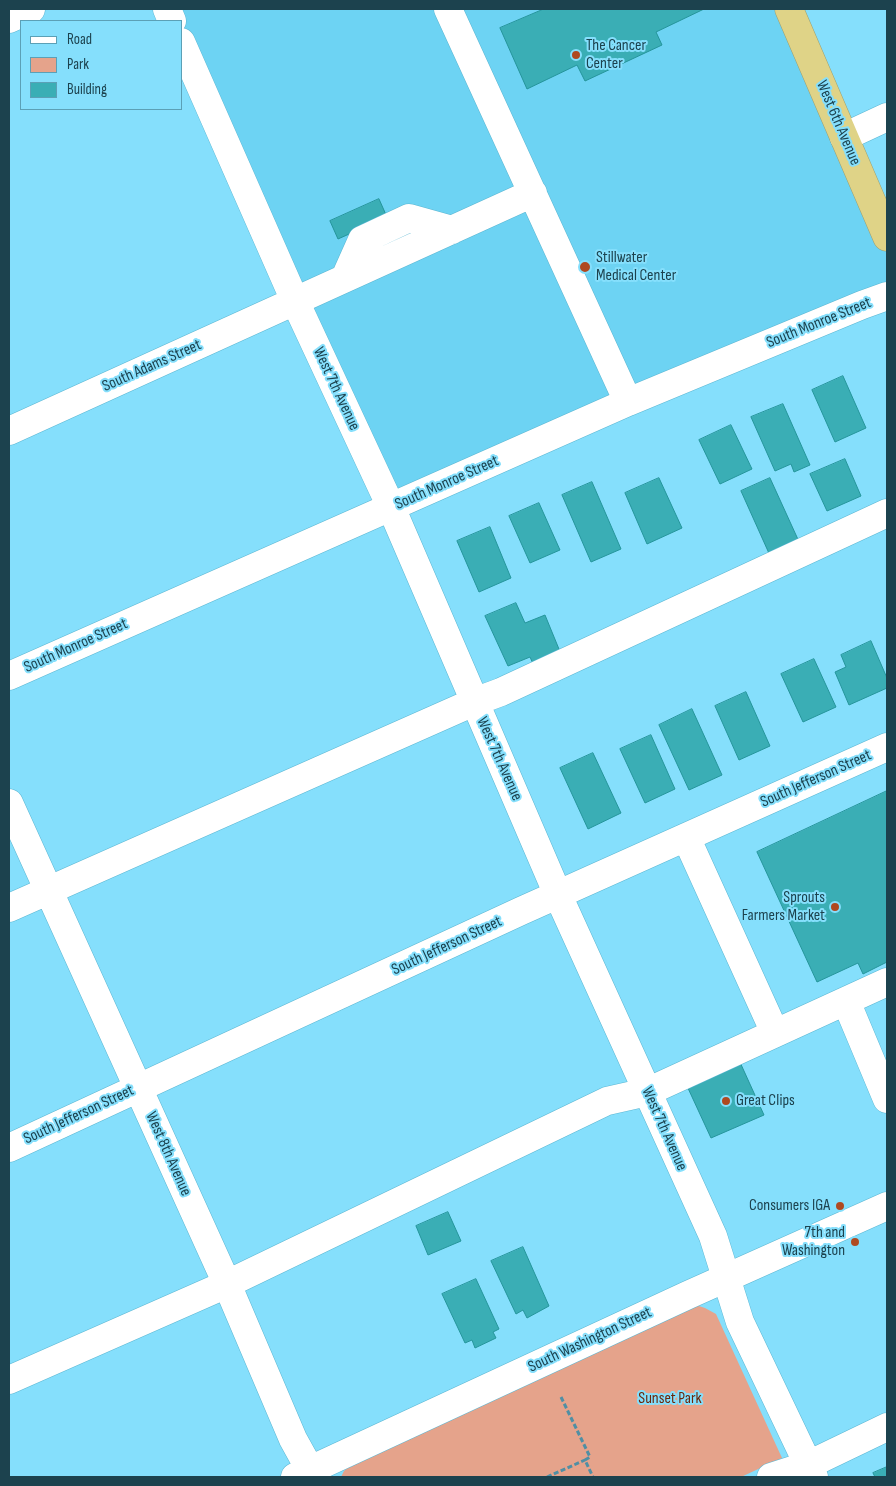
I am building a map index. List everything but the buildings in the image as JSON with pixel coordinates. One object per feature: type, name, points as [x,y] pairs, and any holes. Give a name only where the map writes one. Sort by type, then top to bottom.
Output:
[{"type":"highway","name":"West 6th Avenue","points":[[789,9],[887,237]]},
{"type":"street","points":[[9,19],[32,9]]},
{"type":"street","points":[[448,9],[628,402]]},
{"type":"street","name":"West 7th Avenue","points":[[182,44],[295,302],[391,507],[558,895],[713,1236],[740,1322],[811,1471]]},
{"type":"street","points":[[844,137],[887,117]]},
{"type":"street","name":"South Adams Street","points":[[9,431],[345,278],[362,240],[409,218],[452,230],[533,193]]},
{"type":"street","name":"South Monroe Street","points":[[9,676],[628,402],[887,296]]},
{"type":"street","points":[[9,908],[474,702],[501,692],[887,513]]},
{"type":"street","name":"South Jefferson Street","points":[[9,1148],[558,895],[887,747]]},
{"type":"street","name":"West 8th Avenue","points":[[9,804],[227,1284],[293,1439],[306,1475]]},
{"type":"street","points":[[686,837],[775,1033]]},
{"type":"street","points":[[9,1380],[227,1284],[607,1101],[647,1092],[887,982]]},
{"type":"street","points":[[846,1001],[887,1098]]},
{"type":"street","name":"South Washington Street","points":[[306,1475],[727,1278],[887,1206]]},
{"type":"street","points":[[771,1477],[811,1471],[887,1427]]},
{"type":"path","points":[[547,1477],[590,1457],[561,1397]]},
{"type":"path","points":[[585,1460],[593,1477]]},
{"type":"shaded area","name":"Stillwater Medical Center","points":[[165,9],[782,9],[887,246],[887,288],[392,506],[182,46],[182,20],[170,20]]},
{"type":"green space","name":"Sunset Park","points":[[693,1304],[716,1314],[782,1458],[741,1477],[341,1477],[351,1464]]},
{"type":"place","name":"The Cancer Center","points":[[576,55]]},
{"type":"place","name":"Stillwater Medical Center","points":[[585,267]]},
{"type":"place","name":"Sprouts Farmers Market","points":[[835,907]]},
{"type":"place","name":"Great Clips","points":[[726,1101]]},
{"type":"place","name":"Consumers IGA","points":[[840,1206]]},
{"type":"place","name":"7th and Washington","points":[[855,1242]]}]
